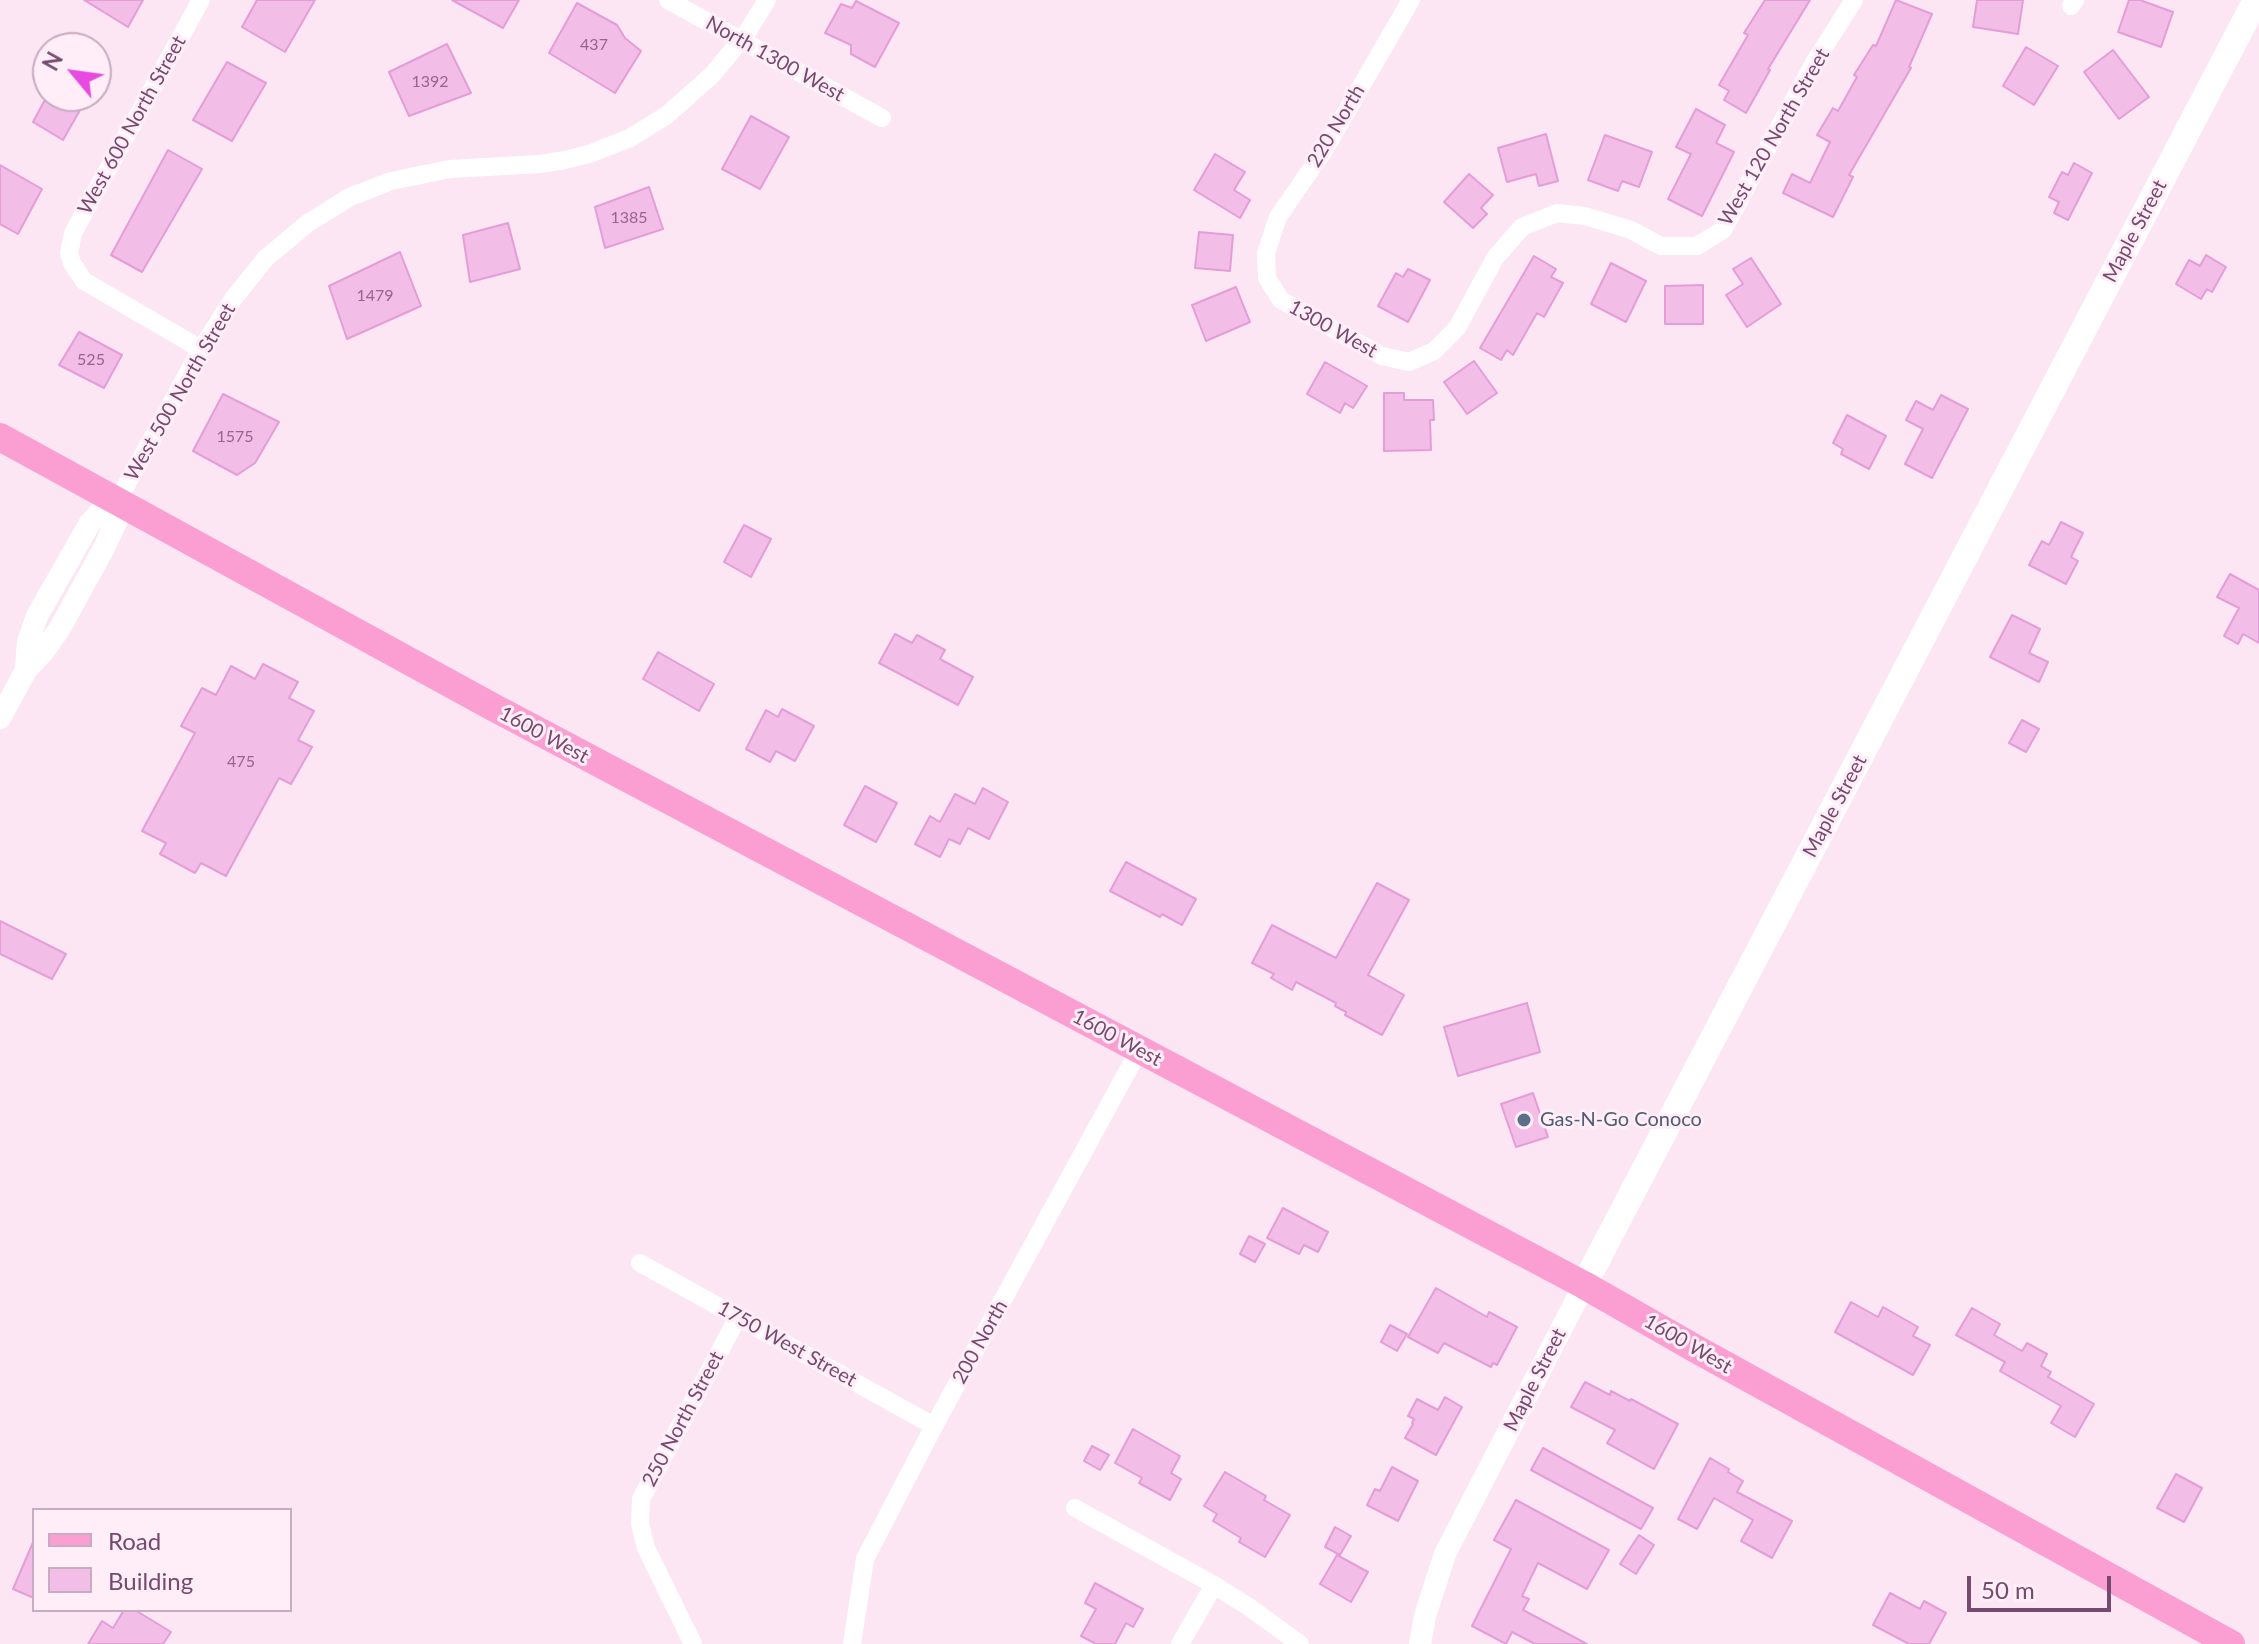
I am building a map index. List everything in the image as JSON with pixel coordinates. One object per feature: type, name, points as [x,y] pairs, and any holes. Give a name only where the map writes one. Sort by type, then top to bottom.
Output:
[{"type":"main road","name":"Maple Street","points":[[1584,1285],[2256,0]]},
{"type":"main road","name":"1600 West","points":[[0,437],[480,700],[1584,1285],[2219,1641]]},
{"type":"street","name":"West 600 North Street","points":[[201,0],[73,233],[69,253],[84,281],[201,349]]},
{"type":"street","name":"North 1300 West","points":[[668,0],[882,118]]},
{"type":"street","name":"West 500 North Street","points":[[117,502],[201,349],[233,299],[266,258],[308,223],[330,207],[370,188],[421,174],[450,169],[540,164],[610,147],[649,127],[690,96],[741,40],[767,0]]},
{"type":"street","name":"220 North","points":[[1266,253],[1278,217],[1323,152],[1411,0]]},
{"type":"street","name":"West 120 North Street","points":[[1434,351],[1457,328],[1495,258],[1522,227],[1557,213],[1585,216],[1631,230],[1661,246],[1697,246],[1723,230],[1814,63],[1854,0]]},
{"type":"street","name":"1300 West","points":[[1266,253],[1267,278],[1281,300],[1382,356],[1409,362],[1434,351]]},
{"type":"street","points":[[0,718],[26,670],[28,642],[37,616],[90,523],[107,505],[117,502]]},
{"type":"street","name":"200 North","points":[[852,1644],[865,1559],[1139,1050]]},
{"type":"street","name":"1750 West Street","points":[[640,1263],[934,1426]]},
{"type":"street","name":"Maple Street","points":[[1420,1644],[1425,1616],[1445,1554],[1584,1285]]},
{"type":"street","name":"250 North Street","points":[[693,1644],[646,1548],[640,1524],[641,1499],[738,1317]]},
{"type":"street","points":[[1075,1508],[1214,1585],[1300,1644]]},
{"type":"street","points":[[1180,1644],[1214,1585]]},
{"type":"building","points":[[84,0],[143,0],[128,27]]},
{"type":"building","points":[[257,0],[315,0],[285,52],[242,27]]},
{"type":"building","points":[[452,0],[519,0],[503,28]]},
{"type":"building","points":[[1765,0],[1810,0],[1768,69],[1746,113],[1724,100],[1729,91],[1719,85],[1748,35],[1744,33]]},
{"type":"building","points":[[1896,0],[1932,14],[1911,68],[1849,175],[1853,177],[1833,217],[1783,193],[1792,174],[1810,183],[1830,142],[1817,135],[1833,108],[1838,111],[1857,77],[1854,75],[1873,45],[1876,46]]},
{"type":"building","points":[[1977,0],[2023,0],[2018,34],[1973,27]]},
{"type":"building","points":[[2129,0],[2140,0],[2173,12],[2161,47],[2118,32]]},
{"type":"building","points":[[856,1],[899,23],[875,67],[851,54],[851,45],[825,33],[841,4],[852,8]]},
{"type":"building","points":[[577,3],[617,25],[625,38],[641,51],[615,93],[549,53]]},
{"type":"building","points":[[447,44],[471,93],[409,116],[389,72]]},
{"type":"building","points":[[2026,47],[2058,66],[2034,105],[2003,86]]},
{"type":"building","points":[[2113,50],[2149,97],[2119,119],[2084,72]]},
{"type":"building","points":[[227,62],[266,83],[232,141],[193,120]]},
{"type":"building","points":[[1696,109],[1725,125],[1716,143],[1734,152],[1702,216],[1668,199],[1691,154],[1676,147]]},
{"type":"building","points":[[38,112],[79,112],[63,140],[33,122]]},
{"type":"building","points":[[751,116],[789,137],[760,189],[722,169]]},
{"type":"building","points":[[1546,134],[1558,181],[1539,186],[1536,174],[1507,182],[1498,148]]},
{"type":"building","points":[[1605,135],[1652,152],[1639,187],[1622,181],[1618,191],[1588,180]]},
{"type":"building","points":[[168,150],[202,169],[142,272],[111,255]]},
{"type":"building","points":[[1215,154],[1245,172],[1234,190],[1250,200],[1240,218],[1194,190]]},
{"type":"building","points":[[2074,163],[2092,173],[2068,220],[2054,213],[2059,202],[2049,197],[2062,172],[2068,175]]},
{"type":"building","points":[[0,165],[42,189],[18,234],[0,224]]},
{"type":"building","points":[[1469,174],[1493,195],[1481,208],[1487,214],[1473,228],[1444,202]]},
{"type":"building","points":[[649,187],[663,229],[605,248],[595,207]]},
{"type":"building","points":[[508,223],[520,269],[470,282],[463,235]]},
{"type":"building","points":[[1199,232],[1233,235],[1230,271],[1195,268]]},
{"type":"building","points":[[400,252],[421,306],[347,339],[329,286]]},
{"type":"building","points":[[2206,255],[2226,267],[2212,292],[2207,289],[2201,299],[2176,284],[2189,260],[2200,266]]},
{"type":"building","points":[[1534,256],[1556,269],[1551,277],[1563,283],[1544,317],[1537,313],[1513,355],[1507,350],[1501,360],[1480,348]]},
{"type":"building","points":[[1751,258],[1781,304],[1747,327],[1726,295],[1743,284],[1733,269]]},
{"type":"building","points":[[1611,263],[1646,281],[1626,322],[1591,304]]},
{"type":"building","points":[[1408,269],[1430,280],[1408,322],[1378,306],[1396,273],[1403,277]]},
{"type":"building","points":[[1703,285],[1703,324],[1665,324],[1665,286]]},
{"type":"building","points":[[1236,287],[1250,322],[1206,341],[1192,305]]},
{"type":"building","points":[[79,332],[122,355],[104,388],[59,365]]},
{"type":"building","points":[[1474,361],[1497,393],[1467,414],[1444,382]]},
{"type":"building","points":[[1325,362],[1367,386],[1353,408],[1345,403],[1340,413],[1307,394]]},
{"type":"building","points":[[1384,393],[1404,393],[1404,400],[1433,400],[1431,450],[1384,451]]},
{"type":"building","points":[[223,394],[279,422],[255,463],[237,475],[193,451]]},
{"type":"building","points":[[1941,395],[1968,409],[1932,478],[1905,464],[1923,429],[1906,420],[1916,401],[1933,410]]},
{"type":"building","points":[[1847,415],[1886,436],[1869,469],[1841,454],[1843,449],[1833,443]]},
{"type":"building","points":[[2061,522],[2083,533],[2071,557],[2078,561],[2066,584],[2029,565],[2042,541],[2049,545]]},
{"type":"building","points":[[744,525],[771,539],[751,577],[724,562]]},
{"type":"building","points":[[2230,574],[2259,590],[2259,643],[2243,634],[2238,644],[2224,636],[2239,608],[2217,597]]},
{"type":"building","points":[[2012,615],[2040,629],[2029,653],[2048,662],[2039,682],[1990,657]]},
{"type":"building","points":[[895,634],[912,643],[917,635],[945,650],[940,659],[973,677],[958,705],[879,663]]},
{"type":"building","points":[[658,652],[714,684],[699,711],[643,679]]},
{"type":"building","points":[[263,664],[298,682],[289,698],[314,711],[298,740],[312,747],[291,784],[279,778],[226,876],[201,863],[195,873],[160,854],[166,843],[142,831],[195,733],[181,726],[202,688],[216,695],[231,666],[255,679]]},
{"type":"building","points":[[782,709],[814,726],[795,761],[776,751],[770,762],[746,749],[766,710],[778,717]]},
{"type":"building","points":[[2022,720],[2039,729],[2026,752],[2009,743]]},
{"type":"building","points":[[865,786],[897,803],[876,842],[844,825]]},
{"type":"building","points":[[983,788],[1008,802],[989,839],[968,828],[960,844],[949,839],[940,857],[915,844],[930,816],[940,822],[955,794],[975,804]]},
{"type":"building","points":[[1126,862],[1196,899],[1182,925],[1110,891]]},
{"type":"building","points":[[1377,883],[1409,900],[1368,975],[1404,995],[1382,1035],[1345,1015],[1346,1012],[1335,1006],[1336,1003],[1296,982],[1292,990],[1271,978],[1274,974],[1252,963],[1272,925],[1336,958]]},
{"type":"building","points":[[0,921],[66,954],[52,979],[0,954]]},
{"type":"building","points":[[1527,1003],[1540,1052],[1458,1076],[1444,1027]]},
{"type":"building","name":"Gas-N-Go Conoco","points":[[1533,1093],[1548,1137],[1516,1147],[1501,1104]]},
{"type":"building","points":[[1283,1208],[1328,1232],[1318,1252],[1304,1245],[1299,1254],[1267,1238]]},
{"type":"building","points":[[1249,1236],[1265,1244],[1255,1262],[1240,1254]]},
{"type":"building","points":[[1436,1288],[1487,1317],[1489,1312],[1517,1327],[1497,1365],[1493,1363],[1491,1367],[1444,1343],[1438,1353],[1408,1337]]},
{"type":"building","points":[[1851,1302],[1878,1317],[1883,1307],[1918,1327],[1913,1336],[1930,1345],[1913,1375],[1835,1332]]},
{"type":"building","points":[[1972,1308],[2000,1324],[1994,1335],[2022,1351],[2027,1343],[2047,1354],[2041,1366],[2051,1372],[2048,1377],[2094,1404],[2075,1437],[2051,1423],[2061,1406],[2000,1371],[2005,1362],[1956,1335]]},
{"type":"building","points":[[1390,1325],[1407,1334],[1397,1351],[1381,1342]]},
{"type":"building","points":[[1585,1382],[1610,1395],[1611,1391],[1631,1399],[1678,1424],[1654,1469],[1607,1443],[1615,1430],[1571,1407]]},
{"type":"building","points":[[1445,1397],[1462,1407],[1436,1455],[1405,1438],[1414,1419],[1408,1416],[1417,1399],[1438,1410]]},
{"type":"building","points":[[1133,1429],[1180,1456],[1171,1473],[1181,1479],[1170,1500],[1139,1483],[1142,1478],[1115,1463]]},
{"type":"building","points":[[1092,1446],[1109,1455],[1100,1470],[1084,1461]]},
{"type":"building","points":[[1543,1448],[1653,1508],[1641,1529],[1531,1470]]},
{"type":"building","points":[[1710,1458],[1743,1481],[1737,1492],[1792,1521],[1772,1558],[1741,1541],[1753,1520],[1714,1498],[1697,1529],[1678,1519]]},
{"type":"building","points":[[1392,1467],[1418,1481],[1398,1521],[1367,1505],[1375,1489],[1380,1491]]},
{"type":"building","points":[[1225,1472],[1266,1496],[1264,1500],[1290,1515],[1265,1557],[1239,1542],[1241,1538],[1213,1521],[1217,1514],[1204,1506]]},
{"type":"building","points":[[2176,1474],[2202,1488],[2184,1522],[2157,1508]]},
{"type":"building","points":[[1516,1500],[1609,1550],[1587,1589],[1538,1563],[1522,1596],[1529,1599],[1523,1610],[1587,1644],[1535,1644],[1512,1632],[1506,1644],[1472,1626],[1511,1549],[1494,1540]]},
{"type":"building","points":[[1335,1527],[1351,1536],[1340,1555],[1325,1547]]},
{"type":"building","points":[[1639,1535],[1654,1545],[1636,1574],[1620,1564]]},
{"type":"building","points":[[32,1545],[32,1597],[13,1589]]},
{"type":"building","points":[[1337,1555],[1368,1572],[1351,1602],[1320,1584]]},
{"type":"building","points":[[1095,1583],[1143,1609],[1133,1627],[1126,1623],[1115,1644],[1096,1644],[1081,1636],[1096,1609],[1085,1603]]},
{"type":"building","points":[[1890,1593],[1920,1609],[1924,1601],[1946,1613],[1929,1644],[1909,1644],[1873,1625]]},
{"type":"building","points":[[123,1612],[138,1612],[171,1632],[163,1644],[88,1644],[102,1621],[113,1628]]},
{"type":"place","name":"Gas-N-Go Conoco","points":[[1524,1120]]}]
